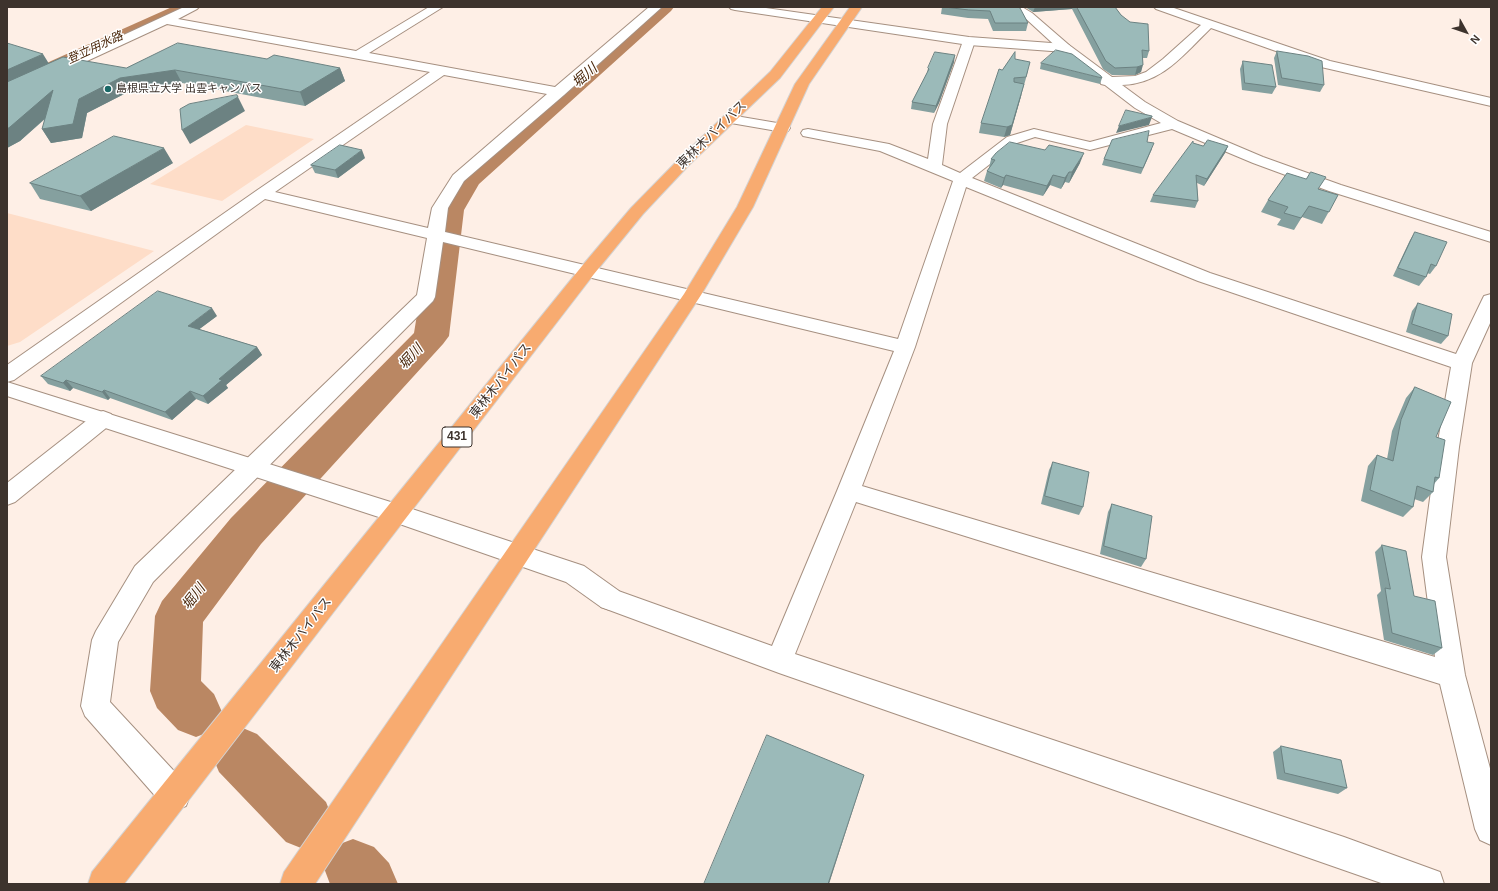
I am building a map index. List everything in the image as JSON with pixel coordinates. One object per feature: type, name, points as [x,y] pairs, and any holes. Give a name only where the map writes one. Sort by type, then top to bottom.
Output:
[{"type":"highway","name":"東林木バイパス","points":[[104,884],[175,796],[588,270],[637,211],[684,162],[774,75],[823,13]]},
{"type":"highway","points":[[296,884],[692,295],[746,207],[802,84],[850,15]]},
{"type":"street","points":[[7,94],[193,7]]},
{"type":"street","points":[[358,55],[437,7]]},
{"type":"street","points":[[175,796],[95,706],[105,640],[144,574],[426,297],[440,208],[458,178],[656,7]]},
{"type":"street","points":[[735,7],[850,15],[969,41],[1065,48]]},
{"type":"street","points":[[1013,7],[1028,16],[1106,81],[1140,105],[1173,124],[1272,165],[1336,188],[1491,237]]},
{"type":"street","points":[[1160,7],[1326,64],[1491,102]]},
{"type":"street","points":[[166,20],[559,92]]},
{"type":"street","points":[[1106,81],[1134,80],[1144,78],[1156,71],[1209,24]]},
{"type":"street","points":[[934,167],[940,124],[969,41]]},
{"type":"street","points":[[7,375],[262,194],[441,71]]},
{"type":"street","points":[[730,119],[783,128]]},
{"type":"street","points":[[779,661],[849,491],[905,347],[961,179],[1012,140],[1034,133],[1090,146],[1173,124]]},
{"type":"street","points":[[808,133],[884,147],[1204,277],[1462,363]]},
{"type":"street","points":[[262,194],[588,270],[905,347]]},
{"type":"street","points":[[1491,300],[1462,363],[1448,446],[1434,557],[1451,675],[1491,829]]},
{"type":"street","points":[[7,389],[397,513],[575,574],[610,599],[779,661],[1337,851],[1428,884]]},
{"type":"street","points":[[7,496],[103,419]]},
{"type":"street","points":[[849,491],[1451,675]]},
{"type":"shaded area","points":[[246,125],[314,139],[222,201],[150,184]]},
{"type":"shaded area","points":[[7,213],[154,251],[20,342],[7,346]]},
{"type":"building","points":[[945,7],[1018,7],[1028,23],[995,23],[990,11]]},
{"type":"building","points":[[1077,7],[1115,7],[1121,15],[1130,22],[1148,24],[1149,51],[1142,50],[1143,65],[1137,67],[1115,68],[1106,61]]},
{"type":"building","points":[[7,43],[43,54],[7,70]]},
{"type":"building","points":[[178,43],[267,59],[274,55],[340,68],[300,92],[175,70],[120,78],[79,99],[73,124],[42,129],[53,90],[7,129],[7,82],[63,57],[126,68]]},
{"type":"building","points":[[1056,50],[1072,54],[1102,78],[1041,63]]},
{"type":"building","points":[[1277,51],[1308,56],[1322,61],[1324,85],[1282,78]]},
{"type":"building","points":[[935,52],[955,55],[936,106],[912,102],[929,69],[928,68]]},
{"type":"building","points":[[1015,52],[1015,59],[1030,62],[1026,77],[1014,78],[1014,82],[1024,84],[1012,125],[1007,127],[981,123],[999,69],[1002,70]]},
{"type":"building","points":[[1243,61],[1272,65],[1276,87],[1245,83]]},
{"type":"building","points":[[237,95],[238,97],[182,130],[180,109],[189,104]]},
{"type":"building","points":[[1126,110],[1152,116],[1152,117],[1119,126]]},
{"type":"building","points":[[1149,131],[1147,142],[1154,143],[1143,168],[1104,159],[1112,140]]},
{"type":"building","points":[[114,136],[164,148],[80,196],[30,183]]},
{"type":"building","points":[[1208,140],[1228,146],[1207,179],[1196,175],[1198,201],[1153,195],[1193,141],[1193,143],[1203,146]]},
{"type":"building","points":[[1010,142],[1045,150],[1049,145],[1084,153],[1072,172],[1069,172],[1065,178],[1053,175],[1047,186],[1006,175],[1004,178],[987,171],[995,160],[991,159]]},
{"type":"building","points":[[340,145],[362,150],[335,170],[311,165]]},
{"type":"building","points":[[1311,172],[1326,177],[1318,189],[1338,195],[1329,212],[1309,206],[1301,218],[1284,213],[1288,207],[1268,200],[1287,173],[1306,179]]},
{"type":"building","points":[[1415,232],[1447,242],[1436,266],[1431,264],[1426,277],[1398,268]]},
{"type":"building","points":[[158,291],[212,308],[188,326],[257,347],[219,379],[222,380],[203,396],[190,391],[165,412],[104,390],[102,392],[66,380],[63,383],[41,376]]},
{"type":"building","points":[[1418,303],[1452,314],[1448,336],[1412,324]]},
{"type":"building","points":[[1415,387],[1451,402],[1436,437],[1445,440],[1439,478],[1435,477],[1433,492],[1417,486],[1413,507],[1370,490],[1377,455],[1393,461],[1401,420]]},
{"type":"building","points":[[1053,462],[1089,472],[1083,507],[1045,496]]},
{"type":"building","points":[[1112,504],[1152,516],[1146,559],[1104,546]]},
{"type":"building","points":[[1382,545],[1406,551],[1414,596],[1435,601],[1442,648],[1392,633],[1385,588],[1390,589]]},
{"type":"building","points":[[767,735],[864,775],[828,884],[704,884]]},
{"type":"building","points":[[1281,746],[1341,760],[1347,788],[1285,773]]},
{"type":"waterway","name":"登立用水路","points":[[7,89],[56,64],[182,7]]},
{"type":"waterway","name":"堀川","points":[[196,712],[175,691],[179,616],[246,531],[431,336],[449,210],[468,179],[664,7]]},
{"type":"waterway","name":"堀川","points":[[238,753],[306,822]]},
{"type":"waterway","name":"堀川","points":[[353,868],[368,884]]},
{"type":"place","name":"島根県立大学 出雲キャンパス","points":[[108,89]]}]
